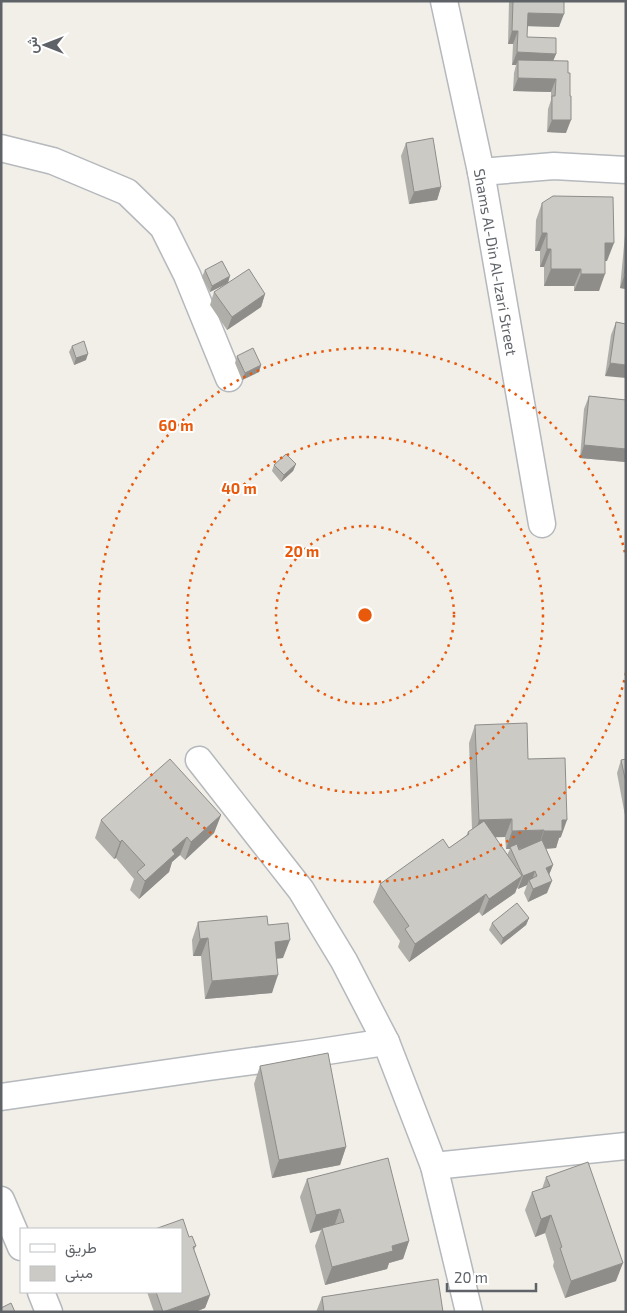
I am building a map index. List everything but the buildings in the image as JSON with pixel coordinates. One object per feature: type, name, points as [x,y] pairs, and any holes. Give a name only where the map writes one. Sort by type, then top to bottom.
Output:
[{"type":"street","name":"Shams Al-Din Al-Izari Street","points":[[444,1],[481,172],[542,524]]},
{"type":"street","points":[[1,148],[53,161],[127,192],[163,227],[187,275],[229,378]]},
{"type":"street","points":[[481,172],[554,166],[626,170]]},
{"type":"street","points":[[199,760],[301,890],[344,961],[386,1042],[434,1166],[469,1312]]},
{"type":"street","points":[[1,1097],[386,1042]]},
{"type":"street","points":[[434,1166],[626,1146]]},
{"type":"street","points":[[1,1200],[20,1245]]},
{"type":"street","points":[[40,1293],[49,1312]]}]
